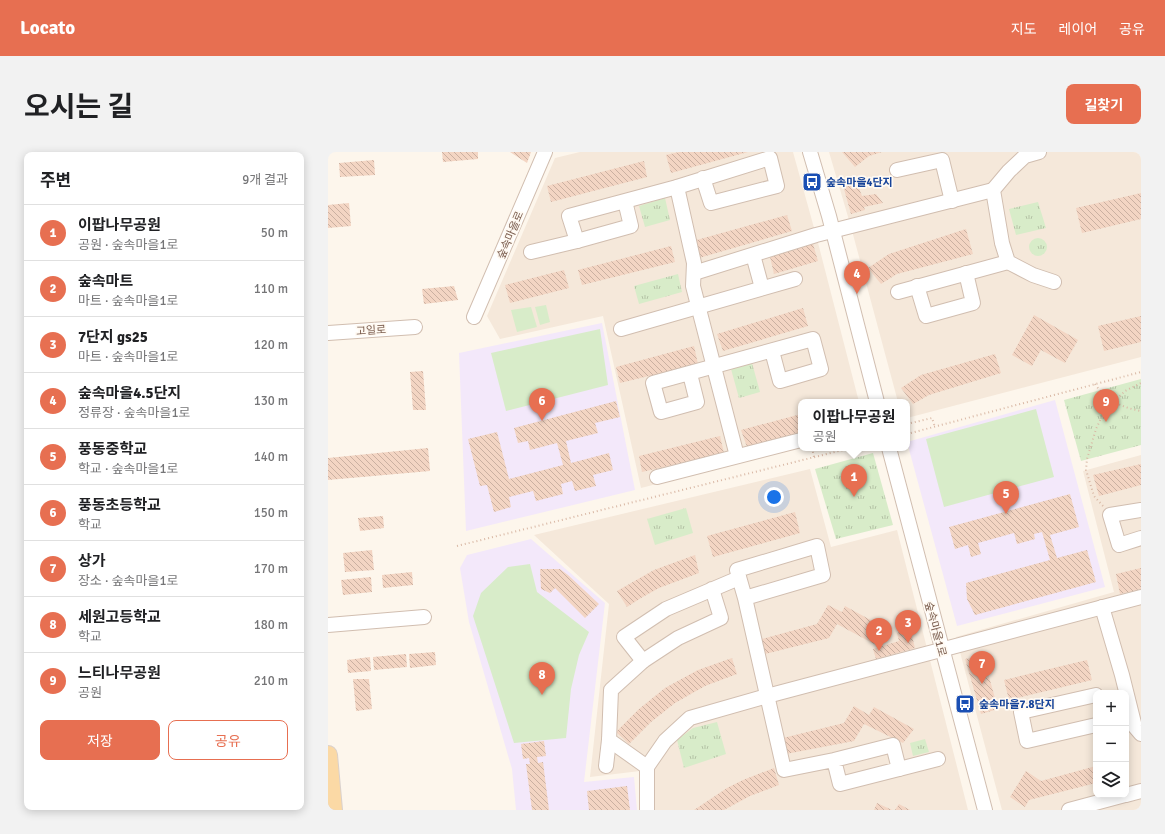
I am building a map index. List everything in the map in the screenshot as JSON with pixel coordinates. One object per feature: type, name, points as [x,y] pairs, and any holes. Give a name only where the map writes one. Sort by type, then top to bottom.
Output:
[{"type":"main road","points":[[328,755],[333,810]]},
{"type":"street","name":"숲속마을로","points":[[474,317],[545,152]]},
{"type":"street","points":[[810,152],[833,230],[876,399]]},
{"type":"street","points":[[694,273],[833,230],[993,190],[1009,171],[1026,156],[1040,152]]},
{"type":"street","points":[[577,241],[569,216],[677,187],[703,178],[770,158],[776,186],[711,203],[703,178]]},
{"type":"street","points":[[897,170],[942,160],[952,201]]},
{"type":"street","points":[[677,187],[694,263],[693,286],[738,456]]},
{"type":"street","points":[[993,190],[1002,243],[1008,262]]},
{"type":"street","points":[[531,252],[631,226],[625,201]]},
{"type":"street","points":[[753,254],[762,288]]},
{"type":"street","points":[[898,292],[1008,262],[1033,275],[1054,282]]},
{"type":"street","points":[[917,286],[926,316],[973,303],[966,273]]},
{"type":"street","points":[[621,328],[796,279]]},
{"type":"street","name":"고일로","points":[[328,333],[415,327]]},
{"type":"street","points":[[690,374],[772,351]]},
{"type":"street","points":[[658,477],[798,441]]},
{"type":"street","name":"숲속마을1로","points":[[890,451],[985,810]]},
{"type":"street","points":[[1141,510],[1110,515],[1119,545],[1141,538]]},
{"type":"street","points":[[745,598],[823,575],[816,546],[737,570],[745,598],[784,770],[834,760],[893,745],[899,769]]},
{"type":"street","points":[[643,661],[624,637],[666,609],[739,578]]},
{"type":"street","points":[[606,766],[609,740],[611,690],[643,661],[678,638],[721,618],[712,589]]},
{"type":"street","points":[[647,810],[647,767],[665,740],[690,718],[942,649],[1141,597]]},
{"type":"street","points":[[1102,607],[1122,675],[1124,690]]},
{"type":"street","points":[[328,625],[424,617]]},
{"type":"street","points":[[1093,696],[1020,712],[1027,741],[1093,725]]},
{"type":"street","points":[[1129,717],[1141,734]]},
{"type":"street","points":[[609,740],[647,767]]},
{"type":"street","points":[[834,760],[840,784],[938,758]]},
{"type":"street","points":[[1129,794],[1141,791]]},
{"type":"street","points":[[1069,810],[1114,798]]},
{"type":"path","points":[[910,433],[1141,372]]},
{"type":"path","points":[[1110,515],[1094,496],[1086,470],[1087,459],[1096,429],[1103,414],[1125,391],[1141,383]]},
{"type":"path","points":[[1095,384],[1099,390],[1114,402],[1123,406],[1141,410]]},
{"type":"path","points":[[910,423],[932,418],[935,427]]},
{"type":"path","points":[[813,451],[814,457]]},
{"type":"path","points":[[457,546],[839,451]]},
{"type":"shaded area","points":[[580,152],[793,152],[858,399],[798,399],[798,448],[641,488],[603,316],[500,339],[487,316],[555,158]]},
{"type":"shaded area","points":[[829,152],[1141,152],[1141,357],[910,417],[910,399],[897,399],[851,227]]},
{"type":"shaded area","points":[[602,323],[635,490],[466,531],[459,353]]},
{"type":"shaded area","points":[[1055,400],[1105,587],[957,626],[909,451],[910,441]]},
{"type":"shaded area","points":[[1141,455],[1141,810],[1002,810],[956,637],[1114,592],[1083,471]]},
{"type":"shaded area","points":[[810,469],[831,547],[897,530],[968,810],[642,810],[640,771],[590,777],[609,604],[534,535]]},
{"type":"shaded area","points":[[531,539],[605,603],[584,782],[634,777],[637,810],[516,810],[512,769],[469,622],[460,568],[467,555]]},
{"type":"green space","points":[[665,198],[670,220],[645,227],[639,206]]},
{"type":"green space","points":[[1038,202],[1046,228],[1016,235],[1009,209]]},
{"type":"green space","points":[[1034,238],[1042,238],[1047,243],[1045,254],[1042,256],[1034,256],[1029,251],[1029,243]]},
{"type":"green space","points":[[678,274],[682,292],[639,304],[634,286]]},
{"type":"green space","points":[[546,305],[550,322],[540,325],[535,307]]},
{"type":"green space","points":[[531,307],[537,327],[517,332],[511,310]]},
{"type":"green space","points":[[600,329],[608,385],[506,411],[491,353]]},
{"type":"green space","points":[[752,363],[760,392],[739,398],[731,369]]},
{"type":"green space","points":[[1141,379],[1141,445],[1081,461],[1064,400]]},
{"type":"green space","points":[[1036,409],[1054,477],[944,507],[926,439]]},
{"type":"green space","points":[[873,453],[893,525],[836,539],[815,469]]},
{"type":"green space","points":[[686,508],[693,533],[655,545],[647,519]]},
{"type":"green space","points":[[530,564],[537,592],[589,632],[579,655],[571,689],[566,738],[514,743],[473,616],[481,593],[508,567]]},
{"type":"green space","points":[[717,722],[726,754],[684,768],[677,740],[693,728]]},
{"type":"green space","points":[[925,739],[929,752],[913,756],[910,743]]},
{"type":"building","points":[[442,152],[478,152],[478,159],[443,162]]},
{"type":"building","points":[[510,152],[531,152],[527,163]]},
{"type":"building","points":[[679,152],[748,152],[671,173],[666,155]]},
{"type":"building","points":[[842,152],[882,152],[869,156],[855,167]]},
{"type":"building","points":[[374,160],[375,175],[340,177],[339,163]]},
{"type":"building","points":[[644,161],[647,177],[551,202],[547,186]]},
{"type":"building","points":[[856,180],[862,196],[876,194],[883,203],[864,207],[865,210],[851,214],[842,182]]},
{"type":"building","points":[[1141,193],[1141,219],[1082,233],[1076,208]]},
{"type":"building","points":[[349,203],[351,226],[328,228],[328,205]]},
{"type":"building","points":[[787,215],[792,231],[699,258],[693,241]]},
{"type":"building","points":[[966,229],[973,254],[897,274],[881,284],[868,268],[889,254]]},
{"type":"building","points":[[813,244],[818,261],[774,274],[770,257]]},
{"type":"building","points":[[671,246],[675,262],[582,285],[578,270]]},
{"type":"building","points":[[564,270],[569,288],[510,303],[505,285]]},
{"type":"building","points":[[454,286],[458,300],[424,304],[422,289]]},
{"type":"building","points":[[803,308],[808,326],[723,351],[717,334]]},
{"type":"building","points":[[1034,315],[1078,340],[1065,363],[1041,350],[1032,366],[1012,355]]},
{"type":"building","points":[[1141,316],[1141,342],[1104,351],[1098,326]]},
{"type":"building","points":[[694,346],[698,364],[620,383],[616,367]]},
{"type":"building","points":[[995,354],[1001,373],[929,395],[913,404],[901,388],[921,375]]},
{"type":"building","points":[[423,371],[426,410],[413,410],[410,372]]},
{"type":"building","points":[[616,401],[620,417],[595,423],[598,433],[566,441],[571,463],[609,453],[613,470],[593,475],[596,486],[575,491],[572,481],[561,484],[563,494],[536,501],[533,491],[509,497],[511,507],[494,512],[487,485],[480,486],[468,439],[497,432],[509,479],[563,465],[557,443],[530,450],[528,441],[518,443],[514,428]]},
{"type":"building","points":[[798,415],[798,433],[747,447],[741,430]]},
{"type":"building","points":[[720,436],[724,453],[642,472],[639,456]]},
{"type":"building","points":[[428,448],[430,471],[328,480],[328,458]]},
{"type":"building","points":[[1141,464],[1141,485],[1099,496],[1093,475]]},
{"type":"building","points":[[1070,494],[1079,527],[1050,535],[1057,558],[1087,550],[1096,582],[975,615],[967,599],[966,583],[1050,560],[1042,532],[1034,534],[1035,539],[1017,544],[1014,533],[978,543],[981,554],[971,557],[968,545],[955,549],[949,527]]},
{"type":"building","points":[[795,512],[800,533],[713,557],[707,536]]},
{"type":"building","points":[[383,516],[384,528],[360,531],[358,518]]},
{"type":"building","points":[[372,550],[374,570],[345,572],[343,553]]},
{"type":"building","points":[[695,555],[699,573],[659,588],[627,607],[617,591],[654,570]]},
{"type":"building","points":[[1141,568],[1141,589],[1120,594],[1116,574]]},
{"type":"building","points":[[540,569],[560,569],[599,604],[585,618],[555,588],[550,593],[541,589]]},
{"type":"building","points":[[412,572],[413,585],[383,588],[382,575]]},
{"type":"building","points":[[371,577],[372,592],[343,595],[341,580]]},
{"type":"building","points":[[828,605],[842,612],[845,606],[887,629],[876,645],[837,624],[829,638],[761,655],[758,640],[817,624]]},
{"type":"building","points":[[910,628],[915,648],[876,659],[873,649],[899,641],[897,633]]},
{"type":"building","points":[[435,652],[436,665],[410,668],[409,654]]},
{"type":"building","points":[[406,654],[407,667],[374,670],[373,657]]},
{"type":"building","points":[[983,655],[998,709],[981,714],[965,659]]},
{"type":"building","points":[[370,657],[371,671],[348,673],[347,660]]},
{"type":"building","points":[[732,658],[737,674],[705,686],[675,703],[651,722],[629,744],[616,732],[639,709],[665,688],[698,670]]},
{"type":"building","points":[[1087,660],[1092,680],[1009,700],[1004,680]]},
{"type":"building","points":[[353,679],[369,679],[372,709],[356,711]]},
{"type":"building","points":[[854,706],[869,715],[874,707],[914,729],[903,743],[864,724],[854,741],[786,754],[783,738],[844,723]]},
{"type":"building","points":[[544,741],[546,756],[537,757],[538,763],[543,762],[549,810],[532,810],[526,764],[530,764],[529,758],[523,759],[521,744]]},
{"type":"building","points":[[1093,767],[1093,784],[1029,800],[1025,807],[1010,797],[1026,771],[1041,781]]},
{"type":"building","points":[[774,768],[779,785],[750,796],[724,810],[694,810],[727,788]]},
{"type":"building","points":[[627,786],[630,810],[589,810],[587,791]]},
{"type":"building","points":[[877,803],[892,810],[874,810]]},
{"type":"building","points":[[899,804],[910,810],[895,810]]},
{"type":"place","name":"숲속마을4단지","points":[[812,182]]},
{"type":"place","name":"숲속마을4.5단지","points":[[857,294]]},
{"type":"place","name":"풍동초등학교","points":[[542,421]]},
{"type":"place","name":"느티나무공원","points":[[1106,422]]},
{"type":"place","name":"이팝나무공원","points":[[854,497]]},
{"type":"place","name":"풍동중학교","points":[[1006,514]]},
{"type":"place","name":"7단지 gs25","points":[[908,643]]},
{"type":"place","name":"숲속마트","points":[[879,651]]},
{"type":"place","name":"상가","points":[[982,684]]},
{"type":"place","name":"세원고등학교","points":[[542,695]]},
{"type":"place","name":"숲속마을7.8단지","points":[[965,704]]}]
